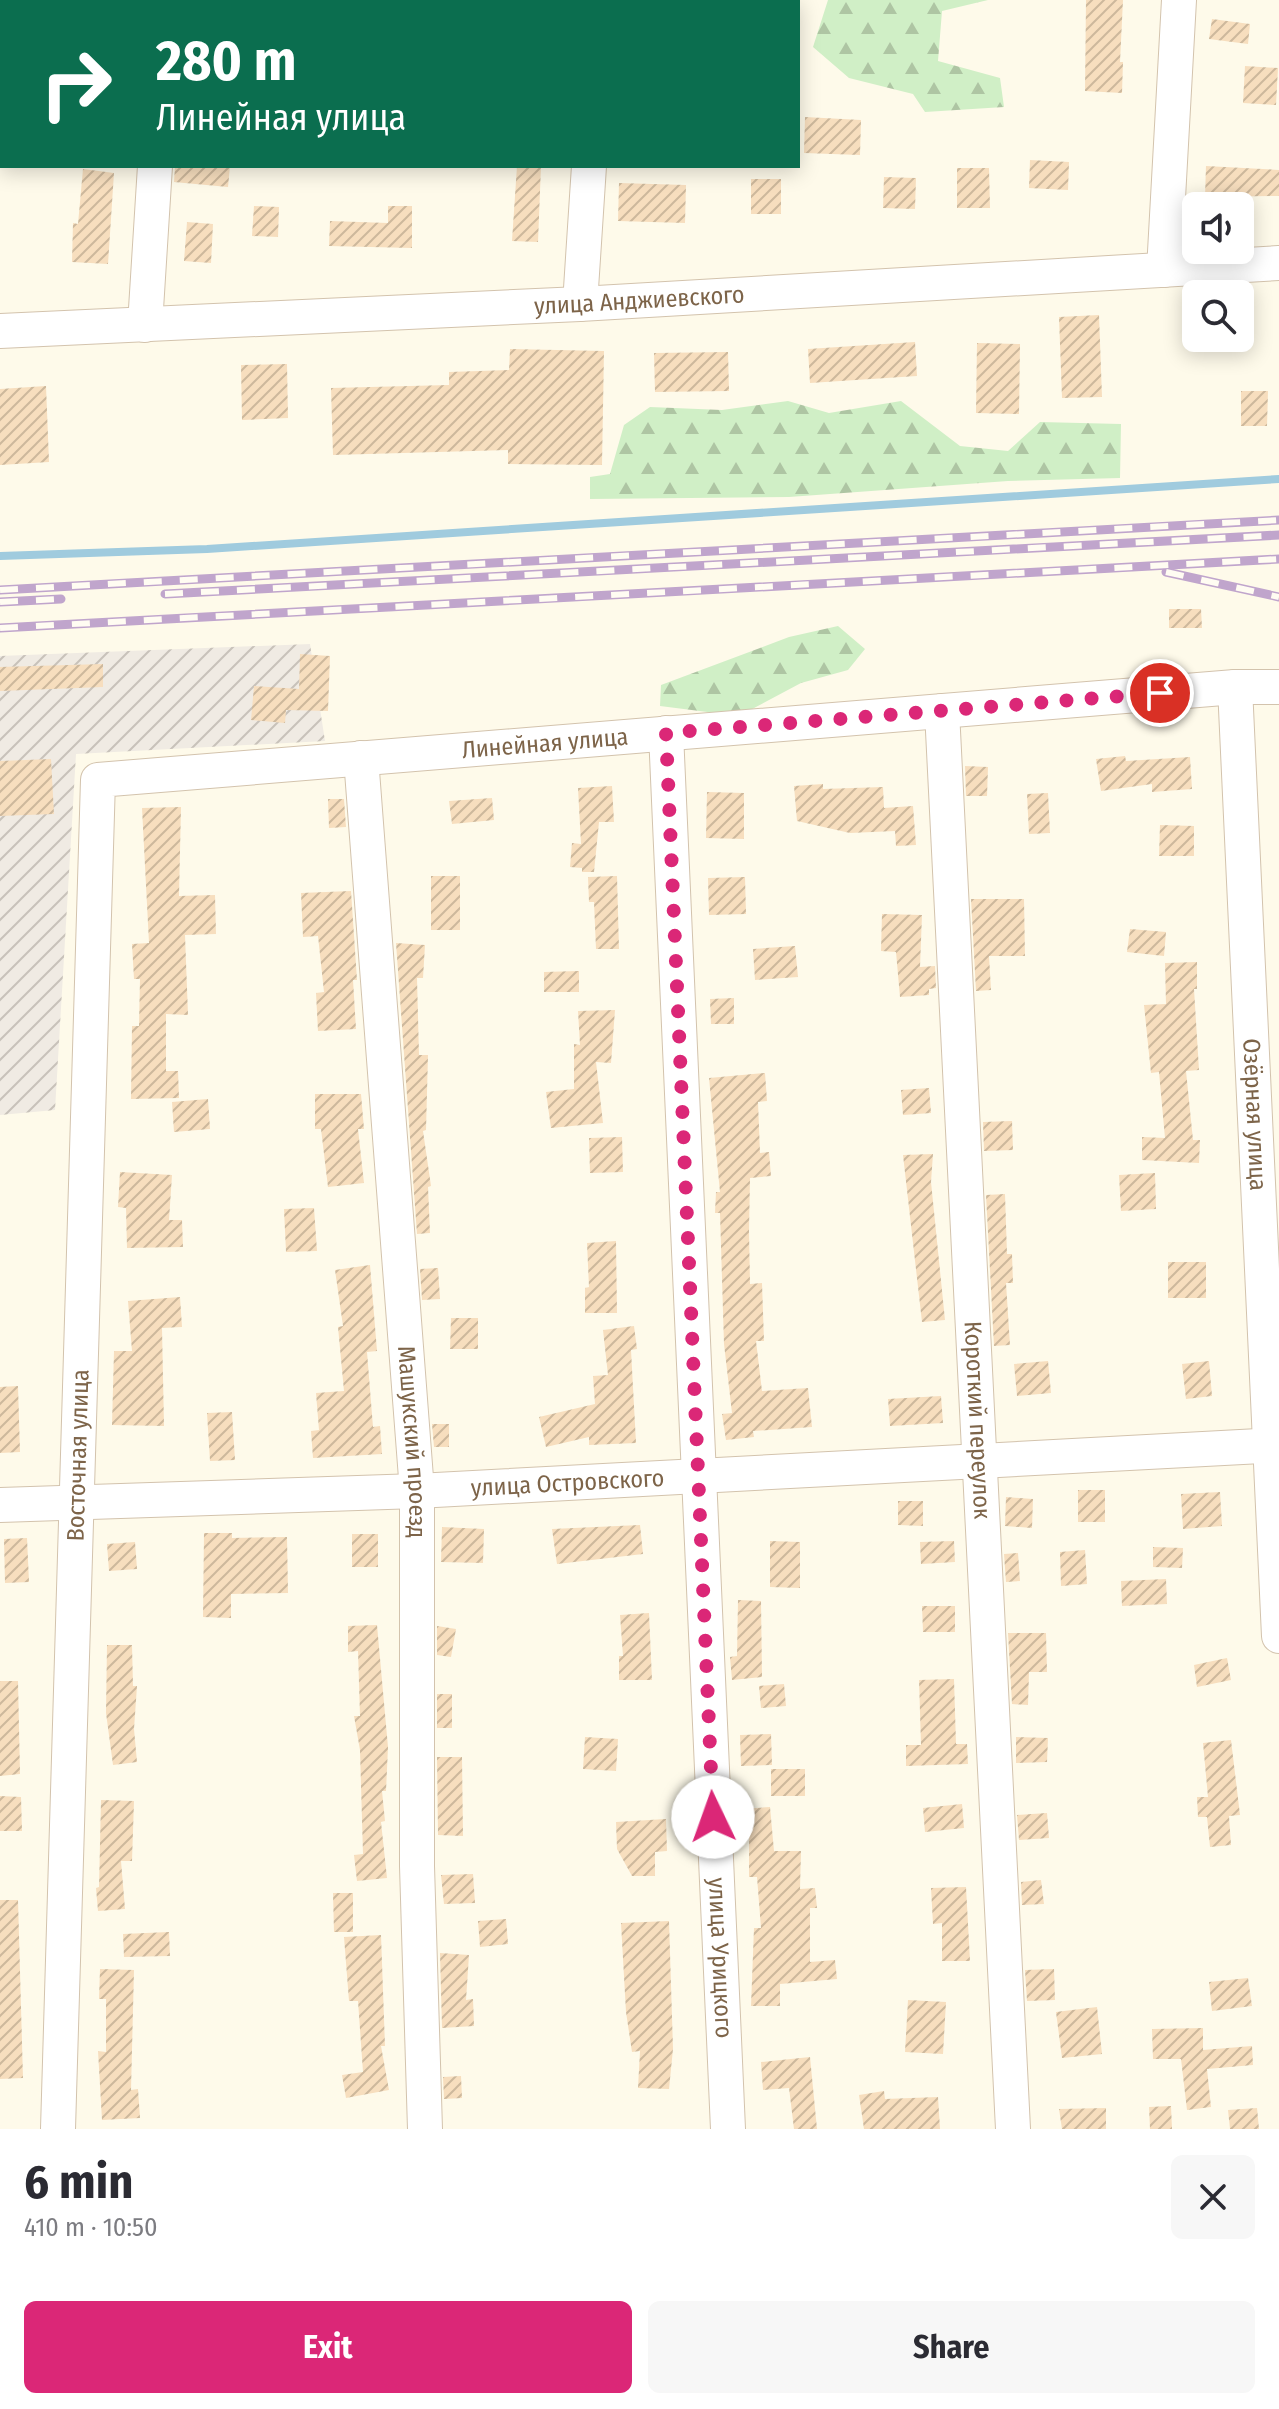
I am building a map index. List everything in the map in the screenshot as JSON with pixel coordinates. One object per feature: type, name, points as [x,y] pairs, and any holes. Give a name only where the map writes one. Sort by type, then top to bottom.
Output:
[{"type":"street","points":[[1164,270],[1179,0]]},
{"type":"street","points":[[145,325],[155,168]]},
{"type":"street","points":[[580,304],[589,168]]},
{"type":"street","name":"улица Анджиевского","points":[[0,331],[580,304],[1279,263]]},
{"type":"street","name":"Линейная улица","points":[[98,780],[1235,687],[1279,687]]},
{"type":"street","name":"Озёрная улица","points":[[1235,687],[1274,1445],[1279,1636]]},
{"type":"street","name":"Короткий переулок","points":[[942,711],[976,1459],[1013,2129]]},
{"type":"street","name":"улица Урицкого","points":[[666,733],[728,2129]]},
{"type":"street","name":"Машукский проезд","points":[[361,758],[417,1491],[417,1866],[425,2129]]},
{"type":"street","name":"Восточная улица","points":[[58,2129],[98,780]]},
{"type":"street","name":"улица Островского","points":[[0,1505],[417,1491],[1274,1445]]},
{"type":"shaded area","points":[[310,644],[325,741],[76,754],[55,1110],[0,1115],[0,656]]},
{"type":"green space","points":[[828,0],[988,0],[942,11],[938,61],[1000,78],[1004,107],[925,112],[913,94],[849,78],[813,47]]},
{"type":"green space","points":[[788,401],[829,413],[901,401],[960,446],[1008,451],[1040,422],[1121,424],[1120,478],[1008,481],[789,497],[590,499],[590,477],[610,474],[624,425],[650,407],[722,410]]},
{"type":"green space","points":[[838,626],[865,649],[848,670],[801,683],[739,716],[660,706],[661,685],[789,637]]},
{"type":"building","points":[[1086,0],[1123,0],[1122,93],[1085,91]]},
{"type":"building","points":[[1212,19],[1250,24],[1248,44],[1209,39]]},
{"type":"building","points":[[1245,66],[1278,68],[1276,105],[1243,103]]},
{"type":"building","points":[[805,117],[861,120],[860,155],[804,153]]},
{"type":"building","points":[[1030,160],[1069,162],[1068,190],[1029,188]]},
{"type":"building","points":[[1206,166],[1279,170],[1279,196],[1254,196],[1254,192],[1205,192]]},
{"type":"building","points":[[175,168],[230,168],[228,187],[174,182]]},
{"type":"building","points":[[517,168],[541,168],[538,242],[512,241]]},
{"type":"building","points":[[957,168],[989,168],[990,208],[957,208]]},
{"type":"building","points":[[83,169],[114,173],[108,264],[72,262],[73,223],[78,224]]},
{"type":"building","points":[[884,177],[916,178],[915,209],[883,208]]},
{"type":"building","points":[[751,179],[781,179],[781,214],[751,214]]},
{"type":"building","points":[[619,183],[686,185],[685,223],[618,221]]},
{"type":"building","points":[[254,206],[279,207],[278,237],[252,236]]},
{"type":"building","points":[[388,206],[412,206],[412,248],[329,246],[330,221],[388,223]]},
{"type":"building","points":[[187,222],[213,224],[211,263],[184,261]]},
{"type":"building","points":[[1099,315],[1102,397],[1062,398],[1059,317]]},
{"type":"building","points":[[915,342],[917,376],[810,383],[808,349]]},
{"type":"building","points":[[977,343],[1020,344],[1019,414],[976,413]]},
{"type":"building","points":[[510,349],[604,351],[602,465],[508,464],[508,450],[333,455],[331,388],[449,385],[449,372],[509,370]]},
{"type":"building","points":[[728,352],[729,391],[655,392],[654,353]]},
{"type":"building","points":[[287,364],[288,418],[242,420],[241,365]]},
{"type":"building","points":[[46,386],[49,462],[0,465],[0,389]]},
{"type":"building","points":[[1241,391],[1268,391],[1267,426],[1241,426]]},
{"type":"building","points":[[1169,609],[1201,609],[1202,628],[1169,628]]},
{"type":"building","points":[[300,654],[330,656],[328,711],[286,710],[285,723],[251,720],[254,686],[299,689]]},
{"type":"building","points":[[103,664],[103,687],[0,691],[0,667]]},
{"type":"building","points":[[1125,756],[1126,761],[1190,757],[1192,789],[1152,792],[1152,784],[1101,791],[1096,759]]},
{"type":"building","points":[[51,759],[54,814],[0,816],[0,761]]},
{"type":"building","points":[[965,766],[988,767],[987,796],[966,796]]},
{"type":"building","points":[[823,784],[823,789],[883,787],[884,808],[913,806],[916,845],[896,846],[895,831],[850,833],[797,821],[794,786]]},
{"type":"building","points":[[612,786],[614,822],[599,822],[594,872],[582,872],[582,868],[570,867],[572,843],[581,844],[578,788]]},
{"type":"building","points":[[707,792],[744,793],[744,839],[706,838]]},
{"type":"building","points":[[1048,793],[1050,833],[1029,834],[1027,794]]},
{"type":"building","points":[[492,798],[494,820],[452,824],[449,801]]},
{"type":"building","points":[[328,799],[344,799],[346,827],[329,828]]},
{"type":"building","points":[[181,807],[179,896],[215,895],[216,934],[185,935],[188,1015],[166,1014],[166,1071],[178,1071],[179,1098],[131,1099],[132,1026],[139,1026],[140,979],[134,979],[132,944],[149,943],[142,808]]},
{"type":"building","points":[[1160,825],[1194,826],[1194,856],[1159,856]]},
{"type":"building","points":[[431,876],[460,876],[460,930],[431,930]]},
{"type":"building","points":[[617,876],[619,949],[596,949],[594,902],[589,902],[588,877]]},
{"type":"building","points":[[745,877],[746,914],[709,915],[708,878]]},
{"type":"building","points":[[351,891],[357,980],[353,980],[356,1029],[318,1031],[316,993],[324,992],[318,936],[303,937],[301,893]]},
{"type":"building","points":[[971,899],[1024,899],[1025,956],[989,956],[991,990],[976,991]]},
{"type":"building","points":[[882,914],[922,915],[920,967],[935,966],[936,988],[929,989],[929,995],[900,997],[896,952],[881,951]]},
{"type":"building","points":[[1130,929],[1166,932],[1164,956],[1127,952]]},
{"type":"building","points":[[396,943],[425,945],[423,978],[417,978],[419,1055],[428,1055],[426,1130],[423,1131],[431,1186],[428,1187],[430,1233],[417,1234]]},
{"type":"building","points":[[795,946],[798,977],[755,980],[753,949]]},
{"type":"building","points":[[1197,962],[1197,989],[1194,989],[1199,1070],[1186,1071],[1193,1140],[1200,1140],[1199,1163],[1142,1160],[1142,1137],[1165,1138],[1159,1072],[1151,1073],[1144,1005],[1166,1004],[1165,963]]},
{"type":"building","points":[[579,971],[579,992],[544,992],[544,972]]},
{"type":"building","points":[[734,998],[734,1024],[711,1024],[710,999]]},
{"type":"building","points":[[615,1010],[611,1063],[596,1062],[603,1123],[551,1128],[546,1092],[574,1089],[574,1044],[580,1045],[578,1011]]},
{"type":"building","points":[[765,1073],[767,1101],[758,1102],[760,1153],[769,1152],[771,1176],[750,1178],[749,1231],[750,1284],[762,1283],[764,1341],[756,1341],[762,1391],[808,1388],[812,1427],[753,1431],[754,1437],[726,1440],[722,1414],[732,1413],[724,1344],[720,1213],[715,1213],[716,1192],[720,1192],[709,1078]]},
{"type":"building","points":[[929,1088],[931,1113],[903,1115],[901,1090]]},
{"type":"building","points":[[315,1094],[361,1094],[364,1129],[358,1129],[364,1183],[328,1187],[321,1129],[315,1129]]},
{"type":"building","points":[[208,1099],[210,1129],[174,1132],[172,1102]]},
{"type":"building","points":[[1012,1121],[1013,1150],[984,1151],[983,1122]]},
{"type":"building","points":[[622,1137],[623,1172],[590,1173],[589,1138]]},
{"type":"building","points":[[933,1154],[931,1182],[945,1320],[922,1322],[903,1155]]},
{"type":"building","points":[[120,1172],[172,1175],[169,1220],[182,1220],[183,1247],[127,1248],[126,1208],[118,1207]]},
{"type":"building","points":[[1155,1173],[1156,1209],[1121,1211],[1119,1175]]},
{"type":"building","points":[[1005,1194],[1007,1254],[1012,1254],[1013,1283],[1006,1283],[1010,1345],[994,1346],[986,1195]]},
{"type":"building","points":[[314,1208],[317,1251],[286,1252],[284,1209]]},
{"type":"building","points":[[616,1241],[617,1313],[585,1313],[585,1288],[589,1287],[587,1243]]},
{"type":"building","points":[[1168,1262],[1206,1262],[1206,1298],[1168,1298]]},
{"type":"building","points":[[370,1265],[377,1351],[367,1352],[373,1427],[380,1426],[382,1454],[313,1458],[311,1431],[319,1430],[316,1393],[344,1391],[338,1327],[343,1326],[335,1270]]},
{"type":"building","points":[[438,1268],[440,1299],[422,1300],[420,1269]]},
{"type":"building","points":[[180,1297],[182,1327],[162,1328],[164,1426],[112,1425],[114,1351],[132,1351],[128,1301]]},
{"type":"building","points":[[451,1318],[478,1318],[478,1349],[450,1349]]},
{"type":"building","points":[[634,1326],[637,1349],[631,1350],[636,1443],[589,1445],[589,1437],[546,1447],[539,1417],[595,1404],[593,1376],[608,1375],[603,1330]]},
{"type":"building","points":[[1048,1361],[1051,1393],[1017,1396],[1014,1364]]},
{"type":"building","points":[[1209,1361],[1212,1396],[1186,1399],[1182,1364]]},
{"type":"building","points":[[18,1386],[20,1452],[0,1453],[0,1387]]},
{"type":"building","points":[[941,1396],[943,1423],[890,1426],[888,1399]]},
{"type":"building","points":[[232,1412],[235,1460],[210,1461],[207,1413]]},
{"type":"building","points":[[432,1424],[449,1424],[449,1447],[434,1447]]},
{"type":"building","points":[[1078,1490],[1105,1490],[1105,1522],[1078,1522]]},
{"type":"building","points":[[1220,1492],[1222,1526],[1183,1529],[1181,1494]]},
{"type":"building","points":[[1006,1497],[1033,1499],[1032,1528],[1005,1526]]},
{"type":"building","points":[[898,1501],[923,1501],[923,1526],[898,1525]]},
{"type":"building","points":[[640,1525],[643,1554],[557,1564],[552,1529]]},
{"type":"building","points":[[442,1527],[484,1529],[483,1563],[441,1562]]},
{"type":"building","points":[[204,1533],[232,1533],[232,1538],[287,1537],[288,1593],[231,1594],[231,1618],[203,1617]]},
{"type":"building","points":[[352,1534],[378,1534],[378,1567],[352,1567]]},
{"type":"building","points":[[27,1538],[29,1582],[5,1583],[4,1539]]},
{"type":"building","points":[[770,1541],[800,1542],[800,1588],[770,1587]]},
{"type":"building","points":[[954,1541],[955,1562],[921,1564],[920,1542]]},
{"type":"building","points":[[135,1542],[137,1569],[109,1571],[107,1544]]},
{"type":"building","points":[[1153,1547],[1183,1548],[1182,1568],[1153,1567]]},
{"type":"building","points":[[1085,1550],[1087,1584],[1061,1586],[1060,1552]]},
{"type":"building","points":[[1018,1553],[1020,1581],[1006,1582],[1004,1554]]},
{"type":"building","points":[[1166,1579],[1167,1604],[1122,1606],[1121,1581]]},
{"type":"building","points":[[738,1600],[761,1601],[762,1677],[732,1680],[730,1657],[737,1656]]},
{"type":"building","points":[[922,1606],[955,1606],[955,1632],[923,1632]]},
{"type":"building","points":[[649,1613],[652,1680],[619,1680],[619,1656],[623,1656],[620,1615]]},
{"type":"building","points":[[377,1625],[388,1747],[386,1791],[382,1791],[385,1821],[381,1822],[387,1878],[357,1881],[354,1855],[363,1854],[360,1750],[354,1716],[360,1716],[358,1651],[348,1652],[348,1626]]},
{"type":"building","points":[[437,1626],[456,1629],[451,1657],[437,1655]]},
{"type":"building","points":[[1008,1633],[1046,1633],[1047,1672],[1029,1672],[1028,1705],[1012,1704]]},
{"type":"building","points":[[107,1645],[132,1645],[133,1686],[137,1686],[134,1729],[137,1762],[113,1765],[106,1713]]},
{"type":"building","points":[[1227,1658],[1231,1680],[1197,1687],[1194,1665]]},
{"type":"building","points":[[954,1679],[956,1744],[967,1744],[968,1764],[906,1766],[906,1745],[921,1745],[919,1680]]},
{"type":"building","points":[[0,1681],[18,1681],[20,1774],[0,1776]]},
{"type":"building","points":[[784,1684],[786,1706],[761,1708],[759,1686]]},
{"type":"building","points":[[437,1694],[452,1694],[452,1728],[437,1728]]},
{"type":"building","points":[[771,1734],[772,1765],[741,1766],[740,1735]]},
{"type":"building","points":[[585,1737],[618,1739],[616,1771],[583,1769]]},
{"type":"building","points":[[1016,1737],[1048,1738],[1047,1762],[1016,1763]]},
{"type":"building","points":[[1231,1740],[1240,1815],[1229,1816],[1231,1845],[1210,1847],[1207,1817],[1198,1817],[1197,1797],[1208,1797],[1203,1743]]},
{"type":"building","points":[[437,1757],[462,1757],[463,1836],[438,1835]]},
{"type":"building","points":[[771,1769],[805,1769],[805,1796],[771,1796]]},
{"type":"building","points":[[0,1796],[21,1797],[22,1831],[0,1831]]},
{"type":"building","points":[[101,1800],[134,1801],[132,1861],[121,1861],[125,1909],[98,1911],[96,1888],[99,1887]]},
{"type":"building","points":[[962,1804],[964,1828],[925,1832],[923,1808]]},
{"type":"building","points":[[770,1807],[774,1851],[801,1851],[800,1889],[815,1888],[817,1908],[810,1908],[810,1962],[835,1960],[837,1979],[780,1984],[780,2006],[751,2006],[754,1928],[761,1928],[757,1877],[749,1877],[749,1834],[742,1835],[739,1809]]},
{"type":"building","points":[[1047,1813],[1049,1838],[1019,1840],[1017,1815]]},
{"type":"building","points":[[666,1819],[667,1851],[655,1852],[655,1876],[632,1876],[617,1849],[616,1822]]},
{"type":"building","points":[[473,1874],[475,1903],[444,1904],[441,1875]]},
{"type":"building","points":[[1041,1880],[1044,1904],[1022,1905],[1021,1882]]},
{"type":"building","points":[[966,1887],[970,1961],[942,1961],[942,1923],[933,1924],[931,1888]]},
{"type":"building","points":[[333,1893],[353,1893],[353,1932],[334,1932]]},
{"type":"building","points":[[0,1900],[18,1900],[23,2078],[0,2079]]},
{"type":"building","points":[[506,1919],[508,1944],[480,1947],[478,1921]]},
{"type":"building","points":[[669,1921],[673,2049],[669,2089],[638,2088],[640,2051],[632,2052],[626,2012],[621,1923]]},
{"type":"building","points":[[169,1932],[170,1956],[124,1957],[123,1934]]},
{"type":"building","points":[[381,1935],[385,2046],[381,2046],[389,2090],[346,2098],[342,2075],[363,2072],[358,2001],[349,2001],[344,1937]]},
{"type":"building","points":[[440,1953],[469,1955],[466,2000],[473,1999],[474,2026],[442,2028]]},
{"type":"building","points":[[100,1969],[134,1970],[131,2090],[138,2089],[140,2118],[102,2120],[98,2051],[106,2052],[106,1999],[99,1999]]},
{"type":"building","points":[[1054,1969],[1055,2000],[1027,2001],[1025,1970]]},
{"type":"building","points":[[1248,1978],[1252,2006],[1212,2011],[1209,1982]]},
{"type":"building","points":[[908,2000],[946,2002],[943,2054],[905,2052]]},
{"type":"building","points":[[1097,2007],[1102,2054],[1062,2058],[1056,2012]]},
{"type":"building","points":[[1203,2028],[1203,2050],[1252,2046],[1253,2065],[1207,2069],[1211,2107],[1187,2110],[1181,2059],[1153,2059],[1152,2029]]},
{"type":"building","points":[[810,2057],[817,2129],[794,2129],[789,2088],[763,2090],[761,2062]]},
{"type":"building","points":[[461,2076],[462,2098],[444,2099],[443,2077]]},
{"type":"building","points":[[884,2091],[885,2099],[938,2097],[940,2129],[864,2129],[859,2095]]},
{"type":"building","points":[[1171,2106],[1172,2129],[1150,2129],[1149,2107]]},
{"type":"building","points":[[1106,2108],[1106,2129],[1062,2129],[1059,2109]]},
{"type":"building","points":[[1257,2108],[1259,2129],[1230,2129],[1228,2110]]},
{"type":"waterway","points":[[0,556],[207,549],[1279,479]]},
{"type":"railway","points":[[0,590],[1279,520]]},
{"type":"railway","points":[[165,594],[1279,535]]},
{"type":"railway","points":[[0,628],[1279,559]]},
{"type":"railway","points":[[1166,572],[1279,597]]},
{"type":"railway","points":[[0,602],[61,599]]},
{"type":"route","points":[[713,1817],[666,733],[1160,693]]}]
